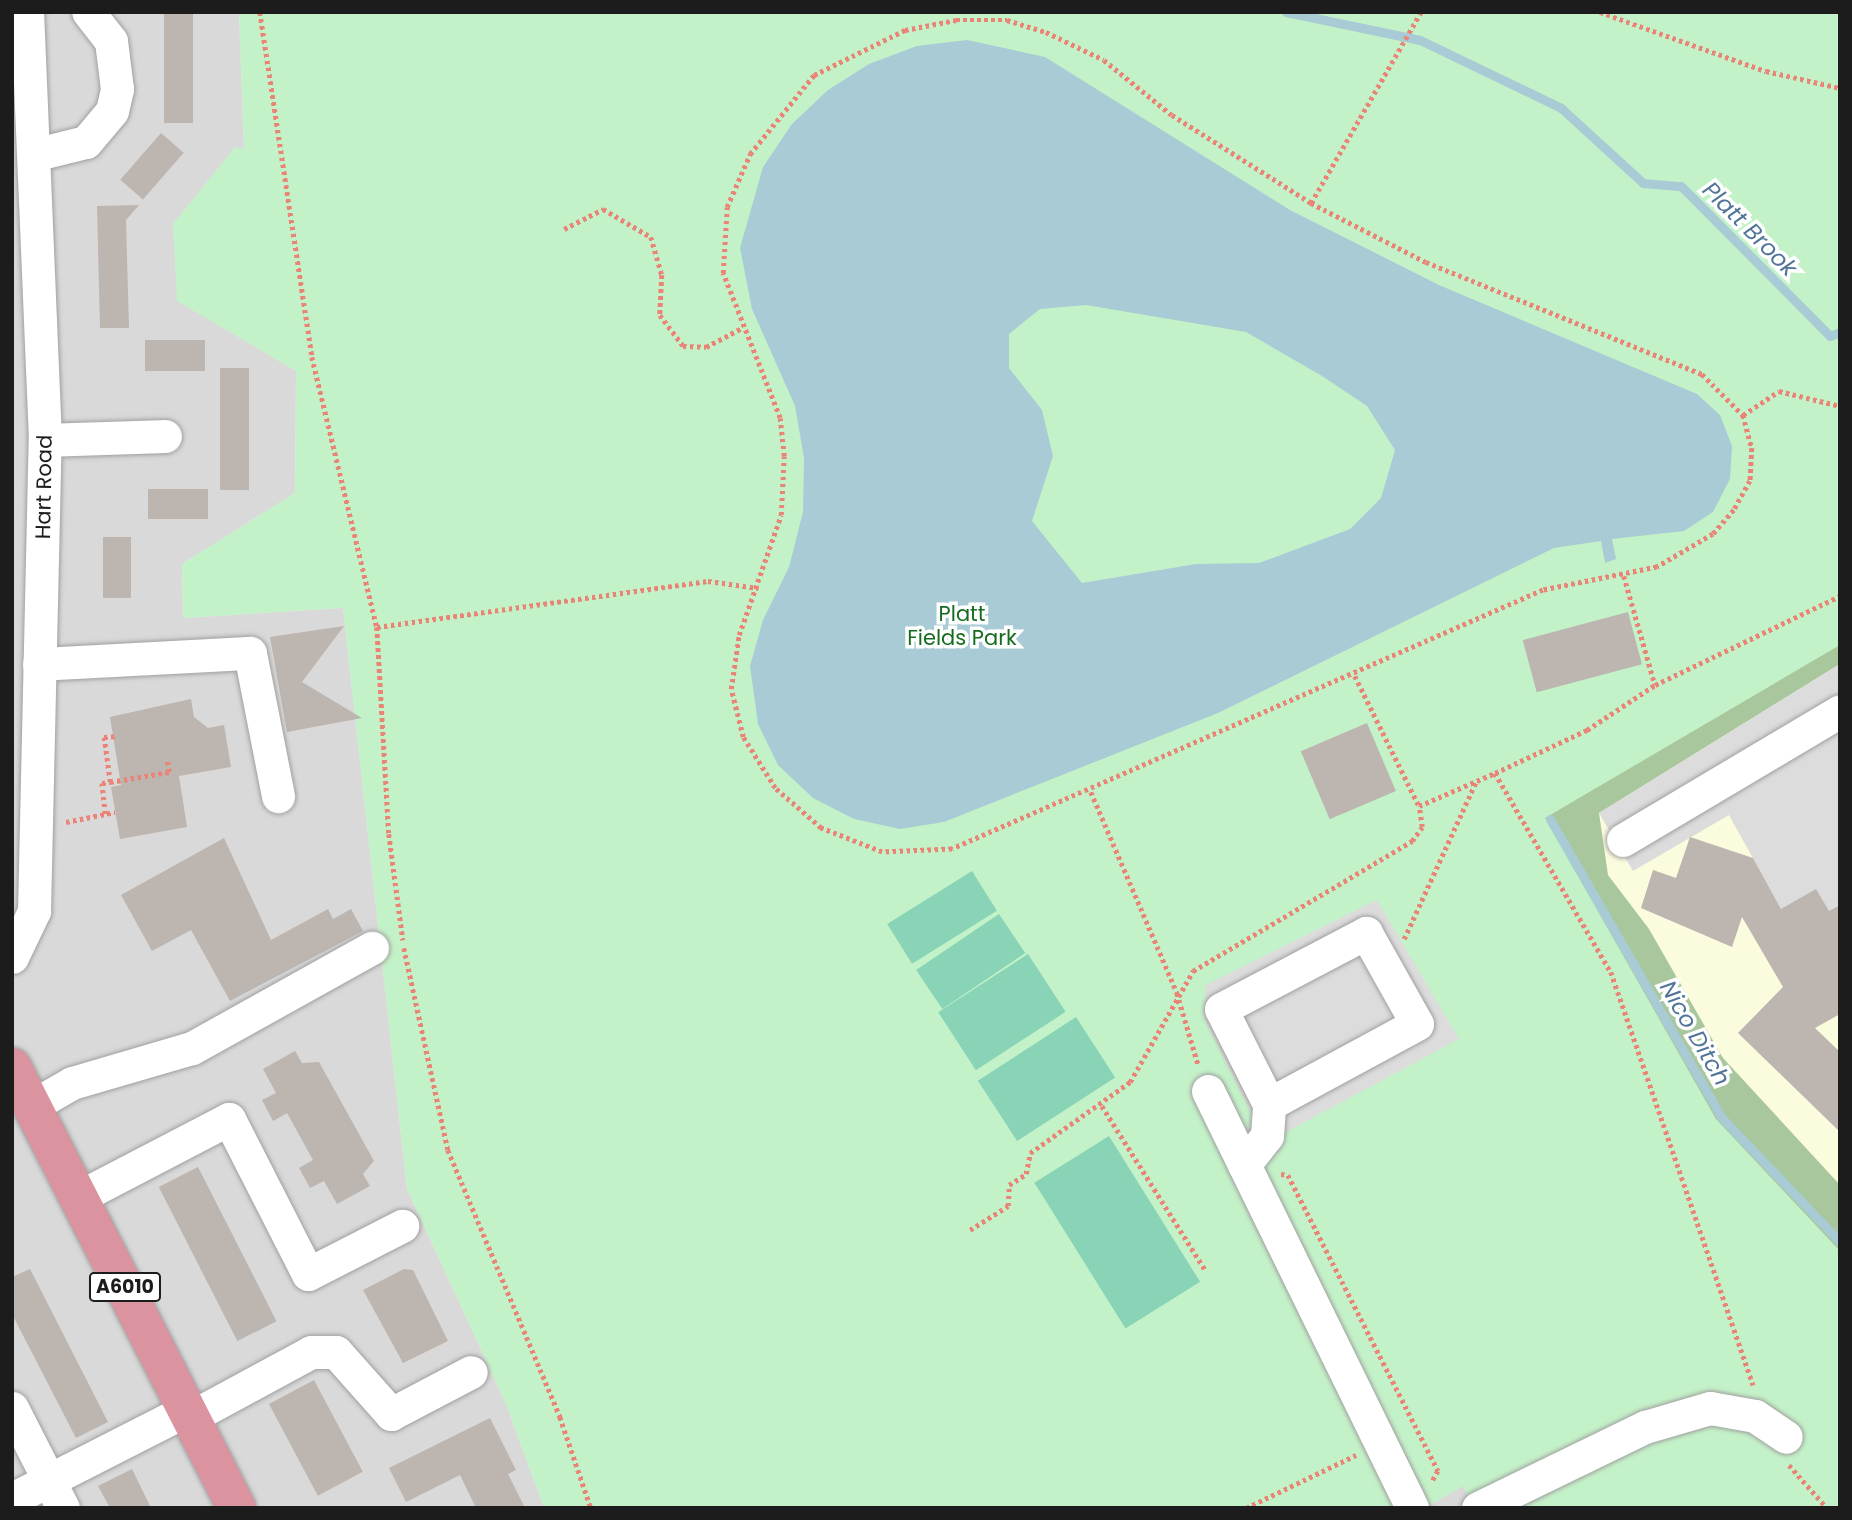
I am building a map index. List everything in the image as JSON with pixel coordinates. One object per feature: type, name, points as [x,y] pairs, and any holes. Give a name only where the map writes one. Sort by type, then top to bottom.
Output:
[{"type":"highway","name":"A6010","points":[[21,1095],[79,1198],[237,1508]]},
{"type":"street","name":"Hart Road","points":[[12,957],[34,911],[46,440],[37,154],[27,12]]},
{"type":"street","points":[[37,154],[86,142],[112,111],[117,89],[111,41],[88,12]]},
{"type":"street","points":[[46,440],[165,436]]},
{"type":"street","points":[[39,664],[250,653],[278,796]]},
{"type":"street","points":[[1623,840],[1840,711]]},
{"type":"street","points":[[1244,1165],[1267,1136],[1269,1104],[1221,1009],[1366,933],[1417,1024],[1269,1104]]},
{"type":"street","points":[[21,1095],[192,1048],[372,948]]},
{"type":"street","points":[[1208,1091],[1412,1508]]},
{"type":"street","points":[[79,1198],[229,1119],[308,1274],[402,1226]]},
{"type":"street","points":[[12,1499],[56,1494],[189,1414],[311,1352],[335,1352],[391,1414],[471,1372]]},
{"type":"street","points":[[12,1408],[56,1494]]},
{"type":"street","points":[[1478,1508],[1679,1416],[1735,1409],[1776,1430]]},
{"type":"path","points":[[260,12],[312,357],[377,627],[388,834],[427,1076],[448,1150],[560,1417],[591,1508]]},
{"type":"path","points":[[1007,20],[1009,12]]},
{"type":"path","points":[[1311,203],[1421,12]]},
{"type":"path","points":[[1600,12],[1766,71],[1840,88]]},
{"type":"path","points":[[956,20],[1007,20],[1104,60],[1172,115],[1311,203],[1426,262],[1674,359],[1726,391],[1743,415],[1752,448],[1750,481],[1734,510],[1690,550],[1624,576],[1543,590],[1091,792],[952,849],[882,852],[821,828],[775,788],[740,725],[731,690],[739,635],[759,587],[781,515],[784,456],[780,418],[741,328],[723,273],[727,206],[750,154],[793,96],[852,52],[905,30],[956,20]]},
{"type":"path","points":[[564,229],[603,209],[651,237],[662,275],[660,315],[683,346],[706,347],[741,328]]},
{"type":"path","points":[[1743,415],[1779,391],[1840,406]]},
{"type":"path","points":[[1624,576],[1655,685]]},
{"type":"path","points":[[377,627],[708,581],[759,587]]},
{"type":"path","points":[[1419,806],[1587,730],[1655,685],[1840,596]]},
{"type":"path","points":[[970,1230],[1008,1206],[1009,1185],[1026,1174],[1030,1153],[1102,1106],[1130,1082],[1177,993],[1193,971],[1412,841],[1422,827],[1419,806],[1355,676]]},
{"type":"path","points":[[110,782],[104,737],[117,736]]},
{"type":"path","points":[[105,814],[102,783],[146,778],[169,772],[167,760]]},
{"type":"path","points":[[1495,773],[1611,972],[1776,1430],[1773,1447],[1827,1508]]},
{"type":"path","points":[[1402,943],[1476,782]]},
{"type":"path","points":[[1091,792],[1177,993],[1208,1091]]},
{"type":"path","points":[[37,822],[115,812]]},
{"type":"path","points":[[1102,1106],[1206,1271]]},
{"type":"path","points":[[1246,1508],[1381,1444]]},
{"type":"shaded area","points":[[12,12],[239,12],[244,150],[177,300],[296,371],[295,493],[182,564],[183,618],[343,608],[407,1189],[506,1404],[544,1508],[12,1508]]},
{"type":"shaded area","points":[[1840,645],[1840,1231],[1550,815]]},
{"type":"shaded area","points":[[1840,664],[1840,905],[1829,911],[1781,909],[1729,815],[1633,871],[1599,813]]},
{"type":"shaded area","points":[[1377,900],[1459,1039],[1266,1143],[1204,1018],[1206,985]]},
{"type":"shaded area","points":[[1463,1485],[1475,1508],[1425,1508],[1445,1493]]},
{"type":"green space","name":"Platt Fields Park","points":[[239,12],[1840,12],[1840,645],[1545,818],[1716,1119],[1840,1251],[1840,1508],[1475,1508],[1463,1486],[1425,1508],[544,1508],[506,1404],[407,1189],[343,608],[183,618],[182,564],[295,493],[296,371],[177,301],[173,224],[235,147],[244,149]]},
{"type":"green space","points":[[1840,581],[1840,664],[1599,813],[1608,875],[1649,929],[1723,1058],[1840,1185],[1840,1304],[1758,1374],[1525,780]]},
{"type":"green space","points":[[972,871],[997,911],[912,964],[887,924]]},
{"type":"green space","points":[[999,914],[1025,953],[942,1009],[916,970]]},
{"type":"green space","points":[[1028,954],[1066,1012],[976,1070],[938,1012]]},
{"type":"green space","points":[[1076,1017],[1115,1077],[1017,1141],[978,1081]]},
{"type":"green space","points":[[1109,1136],[1200,1282],[1126,1328],[1034,1183]]},
{"type":"water","points":[[967,40],[1045,57],[1290,210],[1439,285],[1697,394],[1720,415],[1732,446],[1730,479],[1713,512],[1684,531],[1612,539],[1616,559],[1605,563],[1601,541],[1554,548],[1218,713],[944,822],[900,829],[854,819],[813,798],[778,765],[758,724],[750,666],[763,620],[789,567],[803,512],[804,458],[795,406],[752,309],[740,248],[763,167],[792,124],[828,90],[869,64],[917,46]],"holes":[[[1086,305],[1246,332],[1322,376],[1367,406],[1395,450],[1381,498],[1350,529],[1259,563],[1196,564],[1082,583],[1032,521],[1053,456],[1042,410],[1009,368],[1009,334],[1040,309]]]},
{"type":"building","points":[[164,12],[193,12],[193,123],[164,123]]},
{"type":"building","points":[[161,133],[184,153],[143,199],[120,180]]},
{"type":"building","points":[[139,205],[126,220],[129,328],[100,328],[97,206]]},
{"type":"building","points":[[145,340],[205,340],[205,371],[145,371]]},
{"type":"building","points":[[220,368],[249,368],[249,490],[220,490]]},
{"type":"building","points":[[148,489],[208,489],[208,519],[148,519]]},
{"type":"building","points":[[103,537],[131,537],[131,598],[103,598]]},
{"type":"building","points":[[1628,612],[1642,664],[1537,692],[1523,640]]},
{"type":"building","points":[[344,626],[302,682],[362,718],[287,732],[270,637]]},
{"type":"building","points":[[191,699],[194,717],[208,728],[224,725],[231,767],[179,776],[187,827],[120,839],[111,787],[121,785],[110,717]]},
{"type":"building","points":[[1367,723],[1396,791],[1330,819],[1301,751]]},
{"type":"building","points":[[1690,837],[1753,858],[1781,909],[1816,889],[1829,911],[1840,905],[1840,1014],[1815,1028],[1840,1052],[1840,1132],[1738,1033],[1783,987],[1742,917],[1732,947],[1641,908],[1653,870],[1676,878]]},
{"type":"building","points":[[224,838],[271,940],[328,909],[333,919],[351,909],[363,931],[230,1001],[191,930],[152,951],[121,895]]},
{"type":"building","points":[[295,1051],[302,1063],[319,1062],[374,1161],[363,1174],[370,1186],[337,1204],[324,1181],[310,1188],[299,1168],[313,1160],[287,1113],[273,1121],[262,1100],[276,1093],[263,1069]]},
{"type":"building","points":[[198,1167],[277,1321],[237,1341],[159,1187]]},
{"type":"building","points":[[30,1269],[108,1422],[76,1438],[12,1314],[12,1277]]},
{"type":"building","points":[[404,1269],[413,1270],[448,1341],[403,1363],[363,1290]]},
{"type":"building","points":[[314,1380],[363,1472],[318,1496],[269,1404]]},
{"type":"building","points":[[490,1418],[516,1470],[508,1474],[525,1508],[476,1508],[460,1475],[406,1502],[389,1468]]},
{"type":"building","points":[[132,1469],[151,1508],[110,1508],[98,1486]]},
{"type":"waterway","name":"Platt Brook","points":[[1286,12],[1420,40],[1561,108],[1643,183],[1681,186],[1830,336],[1840,332]]},
{"type":"waterway","name":"Nico Ditch","points":[[1550,819],[1722,1118],[1840,1242]]}]
